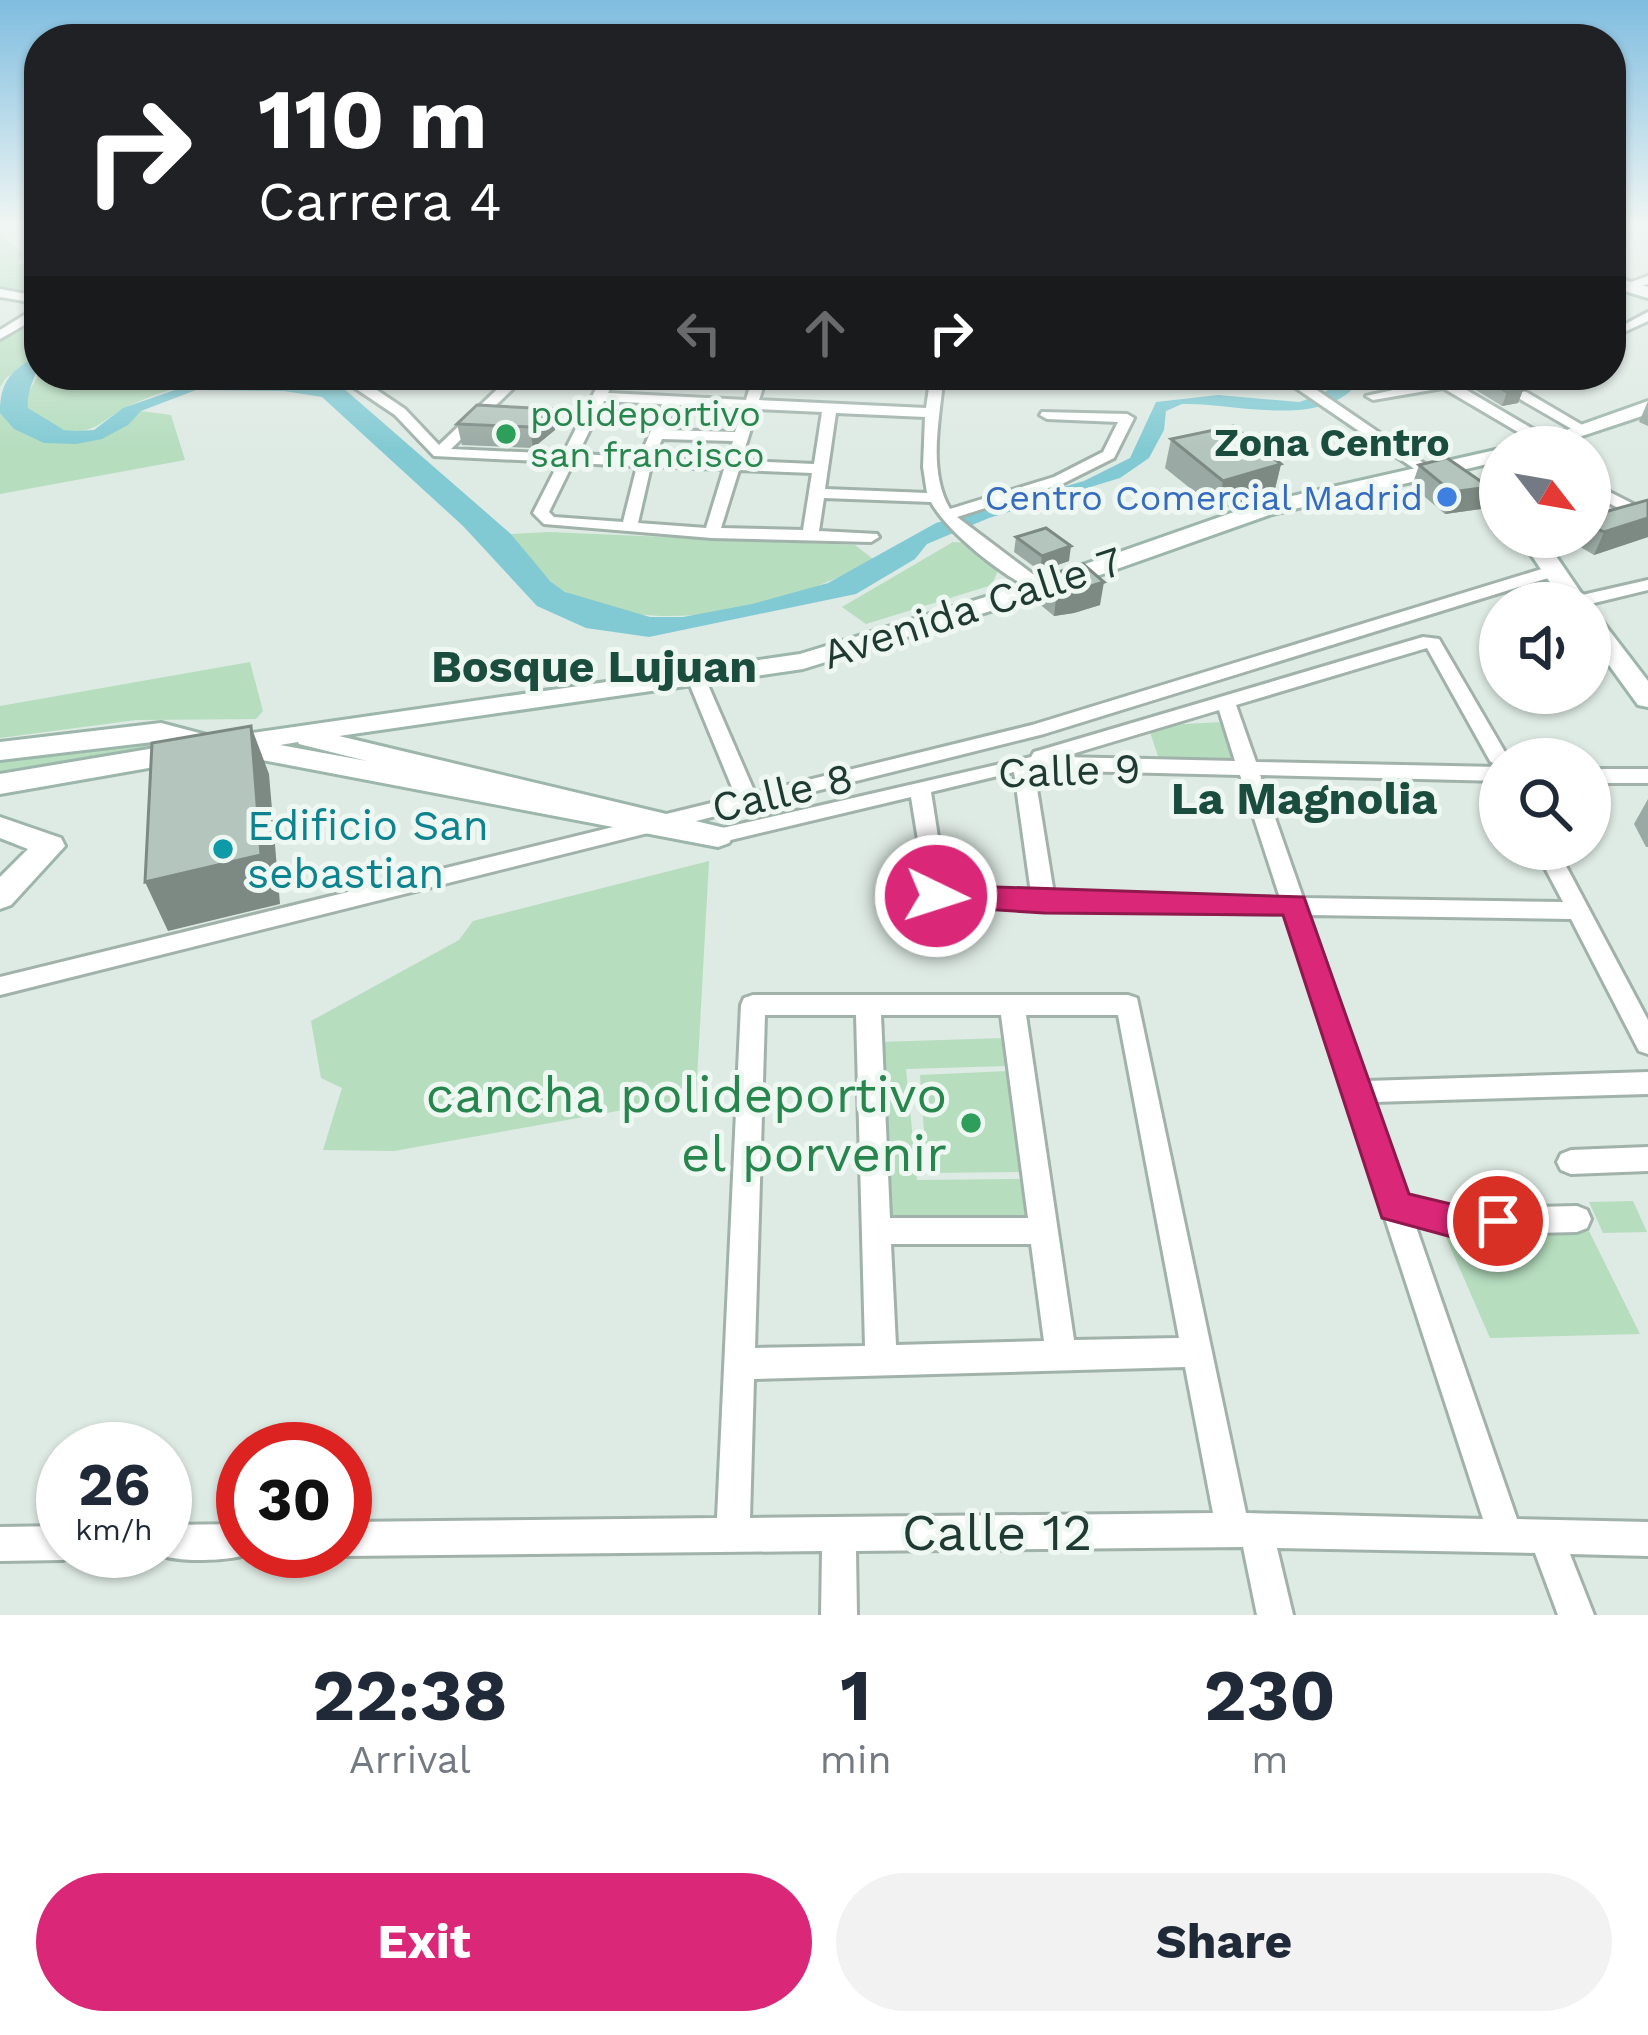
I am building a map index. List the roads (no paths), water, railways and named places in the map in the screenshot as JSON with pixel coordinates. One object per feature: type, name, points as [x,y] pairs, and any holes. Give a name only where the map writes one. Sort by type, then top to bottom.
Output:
[{"type":"main road","points":[[1591,426],[1648,407]]},
{"type":"main road","name":"Avenida Calle 7","points":[[0,784],[292,734],[802,662],[1040,588],[1265,509],[1479,461]]},
{"type":"main road","points":[[1439,471],[1479,497]]},
{"type":"main road","points":[[1546,558],[1562,582]]},
{"type":"main road","points":[[1611,650],[1648,699]]},
{"type":"main road","points":[[0,751],[161,732],[718,836]]},
{"type":"main road","name":"Avenida Calle 7","points":[[292,734],[718,836]]},
{"type":"main road","points":[[0,827],[50,847],[0,897]]},
{"type":"street","points":[[370,390],[385,399],[439,453],[820,469]]},
{"type":"street","points":[[439,453],[504,390]]},
{"type":"street","points":[[605,390],[541,513],[561,524],[871,537]]},
{"type":"street","points":[[712,533],[755,390]]},
{"type":"street","points":[[935,390],[936,498],[947,516],[1040,588]]},
{"type":"street","points":[[947,516],[1059,480],[1108,455],[1127,418],[1118,390]]},
{"type":"street","points":[[1307,390],[1439,471]]},
{"type":"street","points":[[1373,396],[1413,390]]},
{"type":"street","points":[[1454,390],[1509,426]]},
{"type":"street","points":[[1514,390],[1577,426]]},
{"type":"street","points":[[603,397],[932,413]]},
{"type":"street","points":[[629,528],[645,462],[671,400]]},
{"type":"street","points":[[810,536],[830,408]]},
{"type":"street","points":[[1047,416],[1127,418]]},
{"type":"street","points":[[657,434],[742,437]]},
{"type":"street","points":[[817,493],[936,498]]},
{"type":"street","points":[[1611,498],[1641,514]]},
{"type":"street","name":"Calle 8","points":[[0,986],[1037,730],[1555,570]]},
{"type":"street","points":[[1611,594],[1648,585]]},
{"type":"street","points":[[1044,902],[1023,763],[1433,643],[1487,738]]},
{"type":"street","points":[[696,678],[748,800]]},
{"type":"street","points":[[1226,703],[1506,1538]]},
{"type":"street","name":"Calle 9","points":[[718,836],[1023,763],[1479,774]]},
{"type":"street","points":[[1611,776],[1648,776]]},
{"type":"street","points":[[920,787],[936,896],[1577,911]]},
{"type":"street","points":[[1556,870],[1648,1044]]},
{"type":"street","points":[[734,1534],[753,1005],[1128,1005],[1196,1352],[1245,1531],[1276,1615]]},
{"type":"street","points":[[868,1005],[881,1358]]},
{"type":"street","points":[[1012,1005],[1061,1353]]},
{"type":"street","points":[[1354,1092],[1648,1083]]},
{"type":"street","points":[[1571,1162],[1648,1159]]},
{"type":"street","points":[[1395,1207],[1459,1222],[1577,1219]]},
{"type":"street","points":[[877,1231],[1044,1231]]},
{"type":"street","points":[[737,1364],[1196,1352]]},
{"type":"street","name":"Calle 12","points":[[372,1539],[1245,1531],[1648,1539]]},
{"type":"street","points":[[839,1533],[839,1615]]},
{"type":"street","points":[[1547,1539],[1576,1615]]},
{"type":"street","points":[[0,1544],[36,1543]]},
{"type":"water","points":[[21,366],[24,390],[30,390],[28,408],[64,430],[94,430],[123,408],[175,390],[196,390],[141,411],[128,425],[102,439],[44,443],[14,429],[0,413],[2,393]]},
{"type":"water","points":[[196,390],[345,390],[511,534],[565,592],[650,617],[683,617],[828,583],[936,523],[1084,481],[1130,458],[1156,402],[1218,395],[1299,402],[1328,390],[1350,390],[1329,404],[1306,409],[1182,404],[1166,411],[1164,430],[1149,458],[1120,478],[989,518],[927,544],[915,559],[856,594],[649,637],[586,628],[537,606],[463,526],[322,397],[284,391]]},
{"type":"place","name":"polideportivo san francisco","points":[[506,434]]},
{"type":"place","name":"Centro Comercial Madrid","points":[[1447,497]]},
{"type":"place","name":"Edificio San sebastian","points":[[223,849]]},
{"type":"place","name":"cancha polideportivo el porvenir","points":[[971,1123]]},
{"type":"district","name":"Zona Centro","points":[[1332,442]]},
{"type":"district","name":"Bosque Lujuan","points":[[594,666]]},
{"type":"district","name":"La Magnolia","points":[[1304,798]]}]
